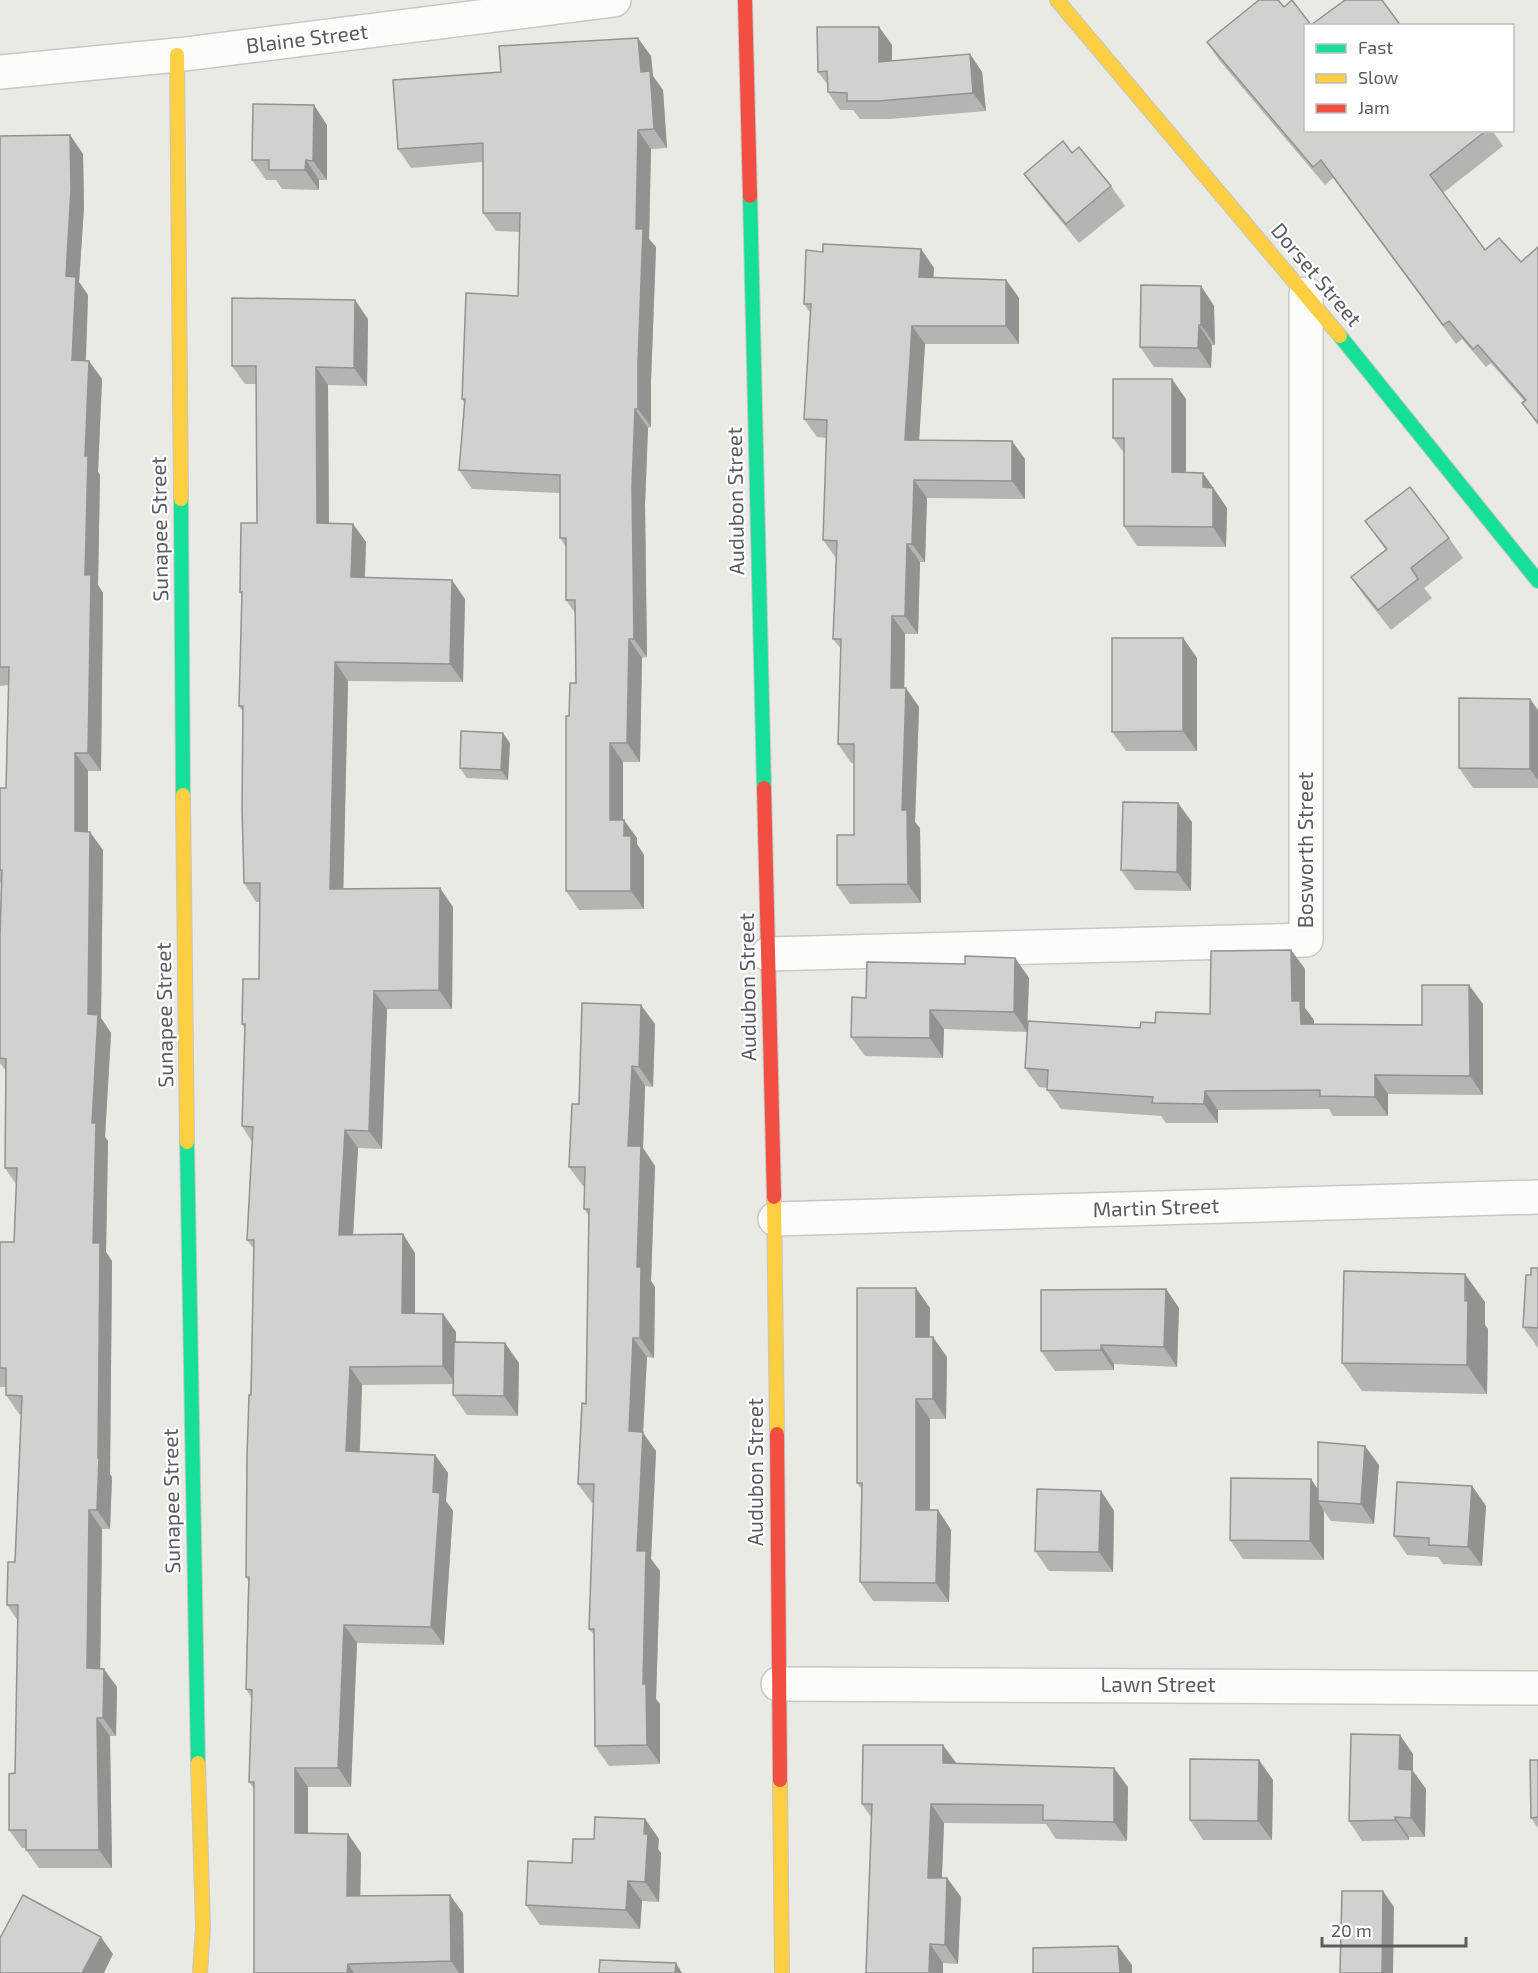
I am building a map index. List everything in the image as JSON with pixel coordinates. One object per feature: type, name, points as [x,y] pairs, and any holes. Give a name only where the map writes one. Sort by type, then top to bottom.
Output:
[{"type":"street","name":"Blaine Street","points":[[0,72],[177,56],[614,0]]},
{"type":"street","name":"Audubon Street","points":[[745,0],[775,1219],[782,1973]]},
{"type":"street","name":"Dorset Street","points":[[1057,0],[1306,294],[1538,580]]},
{"type":"street","name":"Sunapee Street","points":[[177,56],[187,1174],[203,1927],[200,1973]]},
{"type":"street","name":"Bosworth Street","points":[[768,954],[1306,940],[1306,294]]},
{"type":"street","name":"Martin Street","points":[[775,1219],[1538,1197]]},
{"type":"street","name":"Lawn Street","points":[[778,1684],[1538,1688]]},
{"type":"building","points":[[1259,0],[1278,0],[1284,7],[1292,0],[1310,24],[1304,24],[1304,132],[1484,132],[1430,175],[1485,250],[1499,238],[1521,262],[1538,247],[1538,423],[1522,403],[1526,400],[1478,345],[1473,349],[1449,321],[1443,325],[1321,160],[1313,167],[1207,42]]},
{"type":"building","points":[[1345,0],[1382,0],[1400,24],[1312,24]]},
{"type":"building","points":[[817,27],[879,27],[879,62],[970,54],[973,93],[878,101],[847,101],[847,93],[828,92],[827,71],[818,72]]},
{"type":"building","points":[[638,38],[641,72],[650,71],[654,129],[638,130],[636,229],[643,229],[638,409],[635,409],[632,487],[634,639],[629,639],[627,743],[610,743],[610,820],[624,820],[624,836],[631,836],[631,891],[566,891],[566,716],[569,716],[570,683],[576,683],[575,600],[566,600],[566,538],[560,538],[560,475],[459,470],[465,399],[462,399],[466,293],[518,296],[520,213],[483,213],[483,143],[398,149],[393,80],[501,72],[499,46]]},
{"type":"building","points":[[253,104],[314,105],[313,161],[306,160],[305,170],[269,170],[269,160],[252,160]]},
{"type":"building","points":[[70,135],[71,189],[66,276],[76,277],[72,360],[89,361],[85,456],[88,456],[85,575],[91,575],[88,753],[75,753],[75,831],[90,832],[88,1014],[98,1015],[92,1123],[96,1123],[93,1243],[100,1243],[99,1458],[97,1510],[89,1510],[87,1668],[104,1669],[103,1718],[97,1718],[99,1850],[26,1850],[26,1830],[9,1830],[9,1774],[15,1773],[18,1605],[7,1605],[8,1562],[15,1562],[22,1396],[6,1395],[6,1368],[0,1368],[0,1242],[14,1242],[17,1168],[5,1168],[6,1059],[0,1058],[2,870],[0,870],[0,788],[6,788],[9,667],[0,667],[0,136]]},
{"type":"building","points":[[1063,141],[1072,153],[1079,147],[1111,186],[1066,224],[1024,174]]},
{"type":"building","points":[[823,244],[921,249],[919,277],[1006,280],[1006,326],[912,326],[905,440],[1012,441],[1012,481],[914,480],[912,544],[907,544],[905,616],[892,616],[891,688],[906,688],[902,810],[907,810],[908,884],[837,885],[837,835],[854,835],[854,744],[838,744],[841,639],[833,639],[837,541],[823,540],[827,420],[804,419],[811,304],[804,304],[806,250],[823,252]]},
{"type":"building","points":[[1141,285],[1201,286],[1201,325],[1199,325],[1198,348],[1140,347]]},
{"type":"building","points":[[232,298],[355,300],[354,368],[316,367],[317,523],[353,524],[351,577],[452,580],[450,664],[335,662],[330,889],[440,888],[439,990],[374,991],[369,1131],[345,1130],[339,1235],[403,1234],[402,1313],[443,1314],[443,1366],[350,1367],[346,1451],[435,1455],[433,1492],[440,1493],[431,1627],[344,1625],[338,1768],[295,1768],[295,1833],[348,1834],[347,1896],[450,1895],[451,1961],[348,1964],[347,1973],[254,1973],[254,1782],[249,1782],[252,1690],[246,1689],[249,1577],[246,1577],[247,1457],[249,1395],[251,1395],[254,1240],[247,1240],[253,1127],[242,1126],[245,1024],[242,1024],[243,979],[259,979],[260,883],[244,883],[243,706],[239,706],[241,523],[257,523],[256,366],[232,366]]},
{"type":"building","points":[[1113,379],[1172,379],[1172,472],[1203,473],[1203,487],[1213,488],[1213,527],[1124,526],[1124,438],[1113,438]]},
{"type":"building","points":[[1410,487],[1449,538],[1411,568],[1418,579],[1378,610],[1351,577],[1387,549],[1365,521]]},
{"type":"building","points":[[1112,638],[1183,638],[1183,731],[1112,732]]},
{"type":"building","points":[[1459,698],[1530,699],[1530,769],[1459,768]]},
{"type":"building","points":[[461,731],[503,733],[501,770],[460,768]]},
{"type":"building","points":[[1123,802],[1178,803],[1177,872],[1121,870]]},
{"type":"building","points":[[1291,950],[1292,1001],[1300,1001],[1301,1024],[1422,1025],[1422,985],[1469,985],[1470,1076],[1375,1075],[1375,1097],[1320,1096],[1320,1090],[1205,1091],[1204,1104],[1152,1103],[1153,1097],[1047,1090],[1048,1070],[1025,1068],[1028,1021],[1140,1028],[1141,1022],[1155,1023],[1156,1012],[1210,1014],[1211,951]]},
{"type":"building","points":[[965,956],[1015,958],[1014,1012],[930,1010],[930,1038],[851,1037],[852,997],[866,998],[867,962],[965,964]]},
{"type":"building","points":[[582,1003],[641,1005],[639,1067],[632,1066],[628,1146],[641,1146],[637,1267],[641,1267],[640,1338],[633,1338],[629,1431],[643,1432],[637,1551],[646,1551],[643,1684],[646,1684],[647,1745],[595,1746],[594,1629],[589,1629],[594,1484],[578,1484],[582,1403],[586,1404],[589,1209],[584,1209],[585,1167],[569,1167],[572,1104],[579,1104]]},
{"type":"building","points":[[1531,1268],[1538,1268],[1538,1328],[1523,1327],[1526,1275],[1531,1275]]},
{"type":"building","points":[[1344,1271],[1465,1274],[1465,1301],[1468,1301],[1467,1365],[1342,1363]]},
{"type":"building","points":[[857,1288],[916,1288],[916,1337],[933,1337],[933,1399],[916,1399],[916,1510],[938,1510],[936,1583],[860,1582],[862,1483],[857,1483]]},
{"type":"building","points":[[1166,1289],[1164,1347],[1101,1345],[1101,1350],[1041,1351],[1041,1290]]},
{"type":"building","points":[[454,1342],[505,1343],[504,1396],[453,1395]]},
{"type":"building","points":[[1318,1442],[1365,1446],[1361,1504],[1318,1501]]},
{"type":"building","points":[[1231,1478],[1311,1479],[1310,1541],[1230,1540]]},
{"type":"building","points":[[1397,1482],[1472,1486],[1468,1547],[1429,1545],[1429,1538],[1394,1536]]},
{"type":"building","points":[[1037,1489],[1101,1491],[1099,1552],[1035,1551]]},
{"type":"building","points":[[1351,1734],[1400,1735],[1399,1769],[1412,1770],[1411,1818],[1349,1821]]},
{"type":"building","points":[[863,1745],[943,1745],[943,1763],[1114,1768],[1114,1822],[1043,1820],[1043,1805],[931,1804],[928,1878],[947,1878],[945,1945],[930,1944],[929,1973],[866,1973],[872,1804],[862,1804]]},
{"type":"building","points":[[1190,1759],[1259,1760],[1258,1821],[1190,1820]]},
{"type":"building","points":[[1530,1760],[1538,1760],[1538,1817],[1531,1818]]},
{"type":"building","points":[[595,1817],[645,1819],[644,1834],[648,1834],[645,1882],[628,1881],[626,1910],[526,1905],[528,1861],[572,1863],[573,1839],[594,1839]]},
{"type":"building","points":[[1342,1891],[1383,1891],[1382,1973],[1340,1973]]},
{"type":"building","points":[[23,1895],[101,1937],[82,1973],[0,1973],[0,1938]]},
{"type":"building","points":[[1118,1946],[1120,1973],[1033,1973],[1033,1948]]},
{"type":"building","points":[[600,1960],[676,1963],[675,1973],[599,1973]]},
{"type":"traffic: fast","points":[[750,196],[764,788]]},
{"type":"traffic: fast","points":[[1340,336],[1538,581]]},
{"type":"traffic: fast","points":[[181,499],[183,795]]},
{"type":"traffic: fast","points":[[187,1142],[198,1763]]},
{"type":"traffic: slow","points":[[1057,0],[1340,336]]},
{"type":"traffic: slow","points":[[177,55],[181,499]]},
{"type":"traffic: slow","points":[[183,795],[187,1142]]},
{"type":"traffic: slow","points":[[774,1197],[777,1434]]},
{"type":"traffic: slow","points":[[198,1763],[203,1927],[200,1973]]},
{"type":"traffic: slow","points":[[780,1780],[782,1973]]},
{"type":"traffic: jam","points":[[745,0],[750,196]]},
{"type":"traffic: jam","points":[[764,788],[774,1197]]},
{"type":"traffic: jam","points":[[777,1434],[780,1780]]}]
